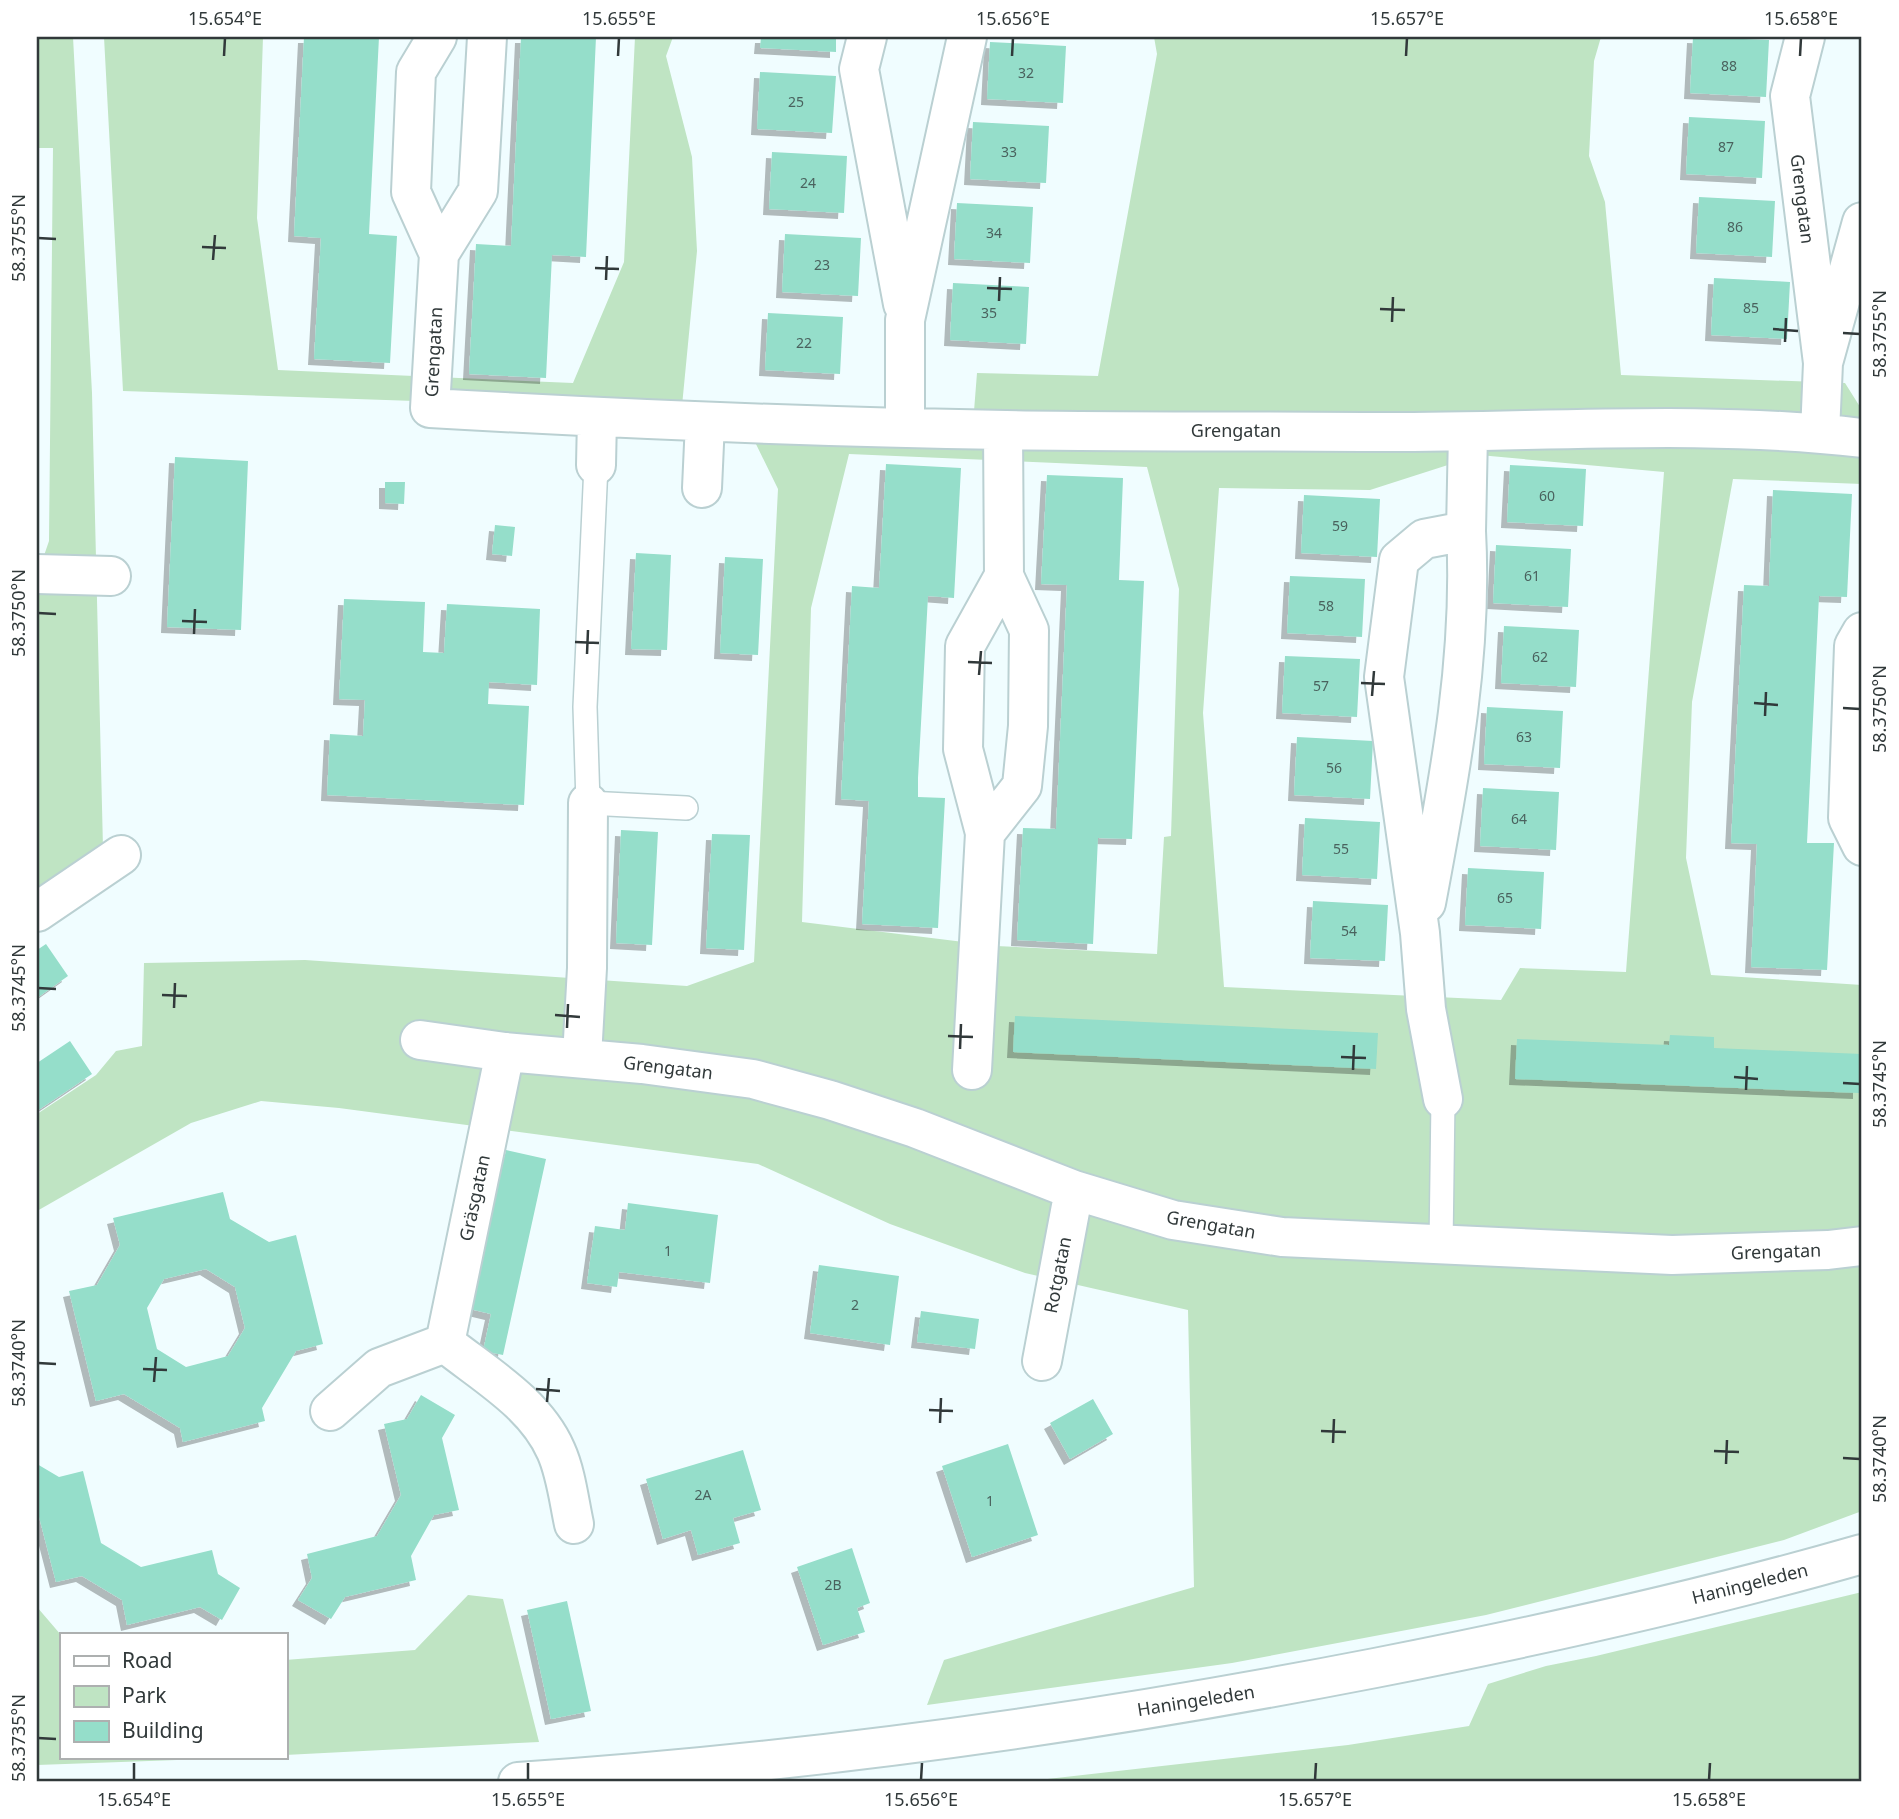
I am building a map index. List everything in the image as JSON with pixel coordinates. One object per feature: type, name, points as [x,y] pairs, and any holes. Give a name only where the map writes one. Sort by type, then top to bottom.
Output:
[{"type":"street","name":"Grengatan","points":[[437,37],[416,72],[411,192],[439,254],[430,408],[597,418],[1003,430],[1468,433],[1640,428],[1820,433],[1862,438]]},
{"type":"street","points":[[867,37],[859,69],[905,320],[905,426]]},
{"type":"street","points":[[905,320],[967,37]]},
{"type":"street","name":"Grengatan","points":[[1805,37],[1790,96],[1823,363],[1820,433]]},
{"type":"street","name":"Grengatan","points":[[439,254],[478,191],[485,38]]},
{"type":"street","name":"Grengatan","points":[[1823,363],[1862,222]]},
{"type":"street","points":[[596,465],[597,418]]},
{"type":"street","points":[[702,488],[705,422]]},
{"type":"street","points":[[985,832],[1022,786],[1028,726],[1029,630],[1003,576],[1003,430]]},
{"type":"street","points":[[1420,933],[1453,760],[1466,637],[1469,576],[1466,531],[1468,433]]},
{"type":"street","points":[[1443,1099],[1426,1009],[1420,933],[1384,677],[1399,559],[1424,539],[1466,531]]},
{"type":"street","points":[[37,575],[111,576]]},
{"type":"street","points":[[972,1070],[985,832],[962,749],[965,646],[1003,576]]},
{"type":"street","points":[[1862,632],[1854,646],[1848,818],[1862,846]]},
{"type":"street","points":[[582,1057],[587,968],[588,803]]},
{"type":"street","points":[[37,912],[121,855]]},
{"type":"street","name":"Grengatan","points":[[420,1040],[753,1079],[915,1128],[1074,1190],[1173,1220],[1282,1237],[1672,1255],[1828,1250],[1862,1246]]},
{"type":"street","name":"Gräsgatan","points":[[445,1343],[505,1052]]},
{"type":"street","name":"Rotgatan","points":[[1042,1361],[1074,1190]]},
{"type":"street","points":[[330,1411],[379,1368],[445,1343],[529,1409],[545,1429],[557,1453],[574,1524]]},
{"type":"street","name":"Haningeleden","points":[[518,1782],[626,1775],[921,1742],[1080,1720],[1268,1689],[1477,1648],[1646,1610],[1862,1554]]},
{"type":"lane","points":[[596,465],[584,706],[588,803],[686,808]]},
{"type":"lane","points":[[1441,1246],[1443,1099]]},
{"type":"green space","points":[[37,37],[73,37],[92,393],[103,848],[37,902],[37,576],[49,541],[53,148],[37,148]]},
{"type":"green space","points":[[104,37],[263,37],[257,218],[278,370],[573,383],[624,262],[635,37],[673,37],[666,56],[692,157],[697,251],[682,406],[974,411],[977,373],[1098,376],[1157,54],[1154,37],[1601,37],[1594,61],[1589,156],[1605,202],[1621,375],[1845,383],[1862,410],[1862,484],[1733,479],[1692,702],[1686,858],[1711,975],[1862,985],[1862,1511],[1784,1540],[1486,1615],[1232,1663],[927,1705],[944,1660],[1194,1587],[1188,1310],[1025,1273],[890,1224],[758,1164],[339,1108],[261,1101],[191,1123],[37,1211],[37,1114],[96,1075],[116,1051],[142,1046],[144,963],[305,960],[687,986],[754,962],[778,489],[754,440],[678,410],[123,391]],"holes":[[[849,454],[1147,467],[1179,589],[1171,836],[1164,837],[1157,954],[996,946],[802,922],[811,608]],[[1479,455],[1664,472],[1626,972],[1520,968],[1501,1000],[1224,987],[1203,713],[1219,488],[1370,490]]]},
{"type":"green space","points":[[1862,1592],[1862,1782],[1021,1782],[1348,1745],[1469,1726],[1488,1684],[1546,1666]]},
{"type":"green space","points":[[468,1595],[503,1599],[539,1742],[287,1755],[287,1660],[415,1650]]},
{"type":"green space","points":[[37,1607],[60,1634],[60,1759],[205,1759],[37,1765]]},
{"type":"building","points":[[304,37],[379,37],[369,234],[397,236],[390,363],[314,359],[321,238],[294,236]]},
{"type":"building","points":[[521,37],[596,37],[586,257],[552,255],[546,378],[469,374],[476,244],[511,246]]},
{"type":"building","points":[[761,37],[836,37],[836,52],[760,48]]},
{"type":"building","points":[[1693,37],[1769,40],[1766,97],[1690,93]]},
{"type":"building","points":[[990,42],[1066,46],[1063,103],[987,99]]},
{"type":"building","points":[[760,72],[836,76],[832,133],[757,129]]},
{"type":"building","points":[[1689,117],[1765,121],[1762,178],[1686,174]]},
{"type":"building","points":[[973,122],[1049,126],[1046,183],[970,179]]},
{"type":"building","points":[[772,152],[847,156],[844,213],[769,209]]},
{"type":"building","points":[[1699,197],[1775,201],[1772,257],[1696,253]]},
{"type":"building","points":[[957,203],[1033,207],[1030,263],[954,259]]},
{"type":"building","points":[[785,234],[861,238],[858,296],[782,292]]},
{"type":"building","points":[[1714,278],[1790,282],[1787,339],[1711,335]]},
{"type":"building","points":[[953,283],[1029,287],[1026,344],[950,340]]},
{"type":"building","points":[[768,313],[843,317],[840,374],[765,370]]},
{"type":"building","points":[[175,457],[248,461],[241,630],[167,627]]},
{"type":"building","points":[[886,464],[961,468],[954,598],[928,596],[918,778],[918,797],[945,798],[938,928],[862,924],[869,801],[841,799],[852,586],[879,588]]},
{"type":"building","points":[[1510,465],[1586,469],[1583,526],[1507,522]]},
{"type":"building","points":[[1047,475],[1123,478],[1119,580],[1144,581],[1132,839],[1098,838],[1093,944],[1017,940],[1023,828],[1056,829],[1067,585],[1041,584]]},
{"type":"building","points":[[385,482],[405,482],[404,504],[385,503]]},
{"type":"building","points":[[1773,490],[1852,494],[1847,597],[1819,596],[1807,843],[1834,843],[1827,970],[1751,967],[1757,844],[1731,843],[1744,585],[1769,586]]},
{"type":"building","points":[[1304,495],[1380,499],[1377,557],[1301,553]]},
{"type":"building","points":[[495,525],[515,527],[512,556],[492,554]]},
{"type":"building","points":[[1496,545],[1571,549],[1568,607],[1493,603]]},
{"type":"building","points":[[636,553],[671,555],[667,650],[631,649]]},
{"type":"building","points":[[725,557],[763,559],[758,655],[720,653]]},
{"type":"building","points":[[1290,576],[1365,579],[1362,637],[1287,633]]},
{"type":"building","points":[[344,599],[425,602],[423,652],[444,653],[447,604],[540,609],[537,685],[489,682],[488,704],[529,706],[524,805],[327,795],[330,734],[363,736],[365,700],[339,699]]},
{"type":"building","points":[[1504,626],[1579,630],[1576,687],[1501,683]]},
{"type":"building","points":[[1285,656],[1360,659],[1357,717],[1282,713]]},
{"type":"building","points":[[1487,707],[1563,711],[1560,768],[1484,764]]},
{"type":"building","points":[[1297,737],[1373,741],[1370,799],[1294,795]]},
{"type":"building","points":[[1483,788],[1559,792],[1556,850],[1480,846]]},
{"type":"building","points":[[1305,818],[1380,822],[1377,879],[1302,875]]},
{"type":"building","points":[[621,830],[658,832],[652,945],[616,943]]},
{"type":"building","points":[[712,834],[750,835],[744,950],[706,948]]},
{"type":"building","points":[[1468,868],[1544,872],[1541,929],[1465,925]]},
{"type":"building","points":[[1313,901],[1388,905],[1385,961],[1310,958]]},
{"type":"building","points":[[46,944],[68,976],[37,998],[37,950]]},
{"type":"building","points":[[1015,1016],[1378,1033],[1376,1069],[1013,1052]]},
{"type":"building","points":[[1670,1035],[1714,1037],[1714,1048],[1862,1054],[1862,1084],[1859,1084],[1859,1093],[1515,1079],[1517,1039],[1669,1045]]},
{"type":"building","points":[[70,1041],[92,1074],[37,1111],[37,1063]]},
{"type":"building","points":[[506,1150],[546,1159],[503,1355],[483,1351],[491,1314],[470,1309]]},
{"type":"building","points":[[223,1192],[230,1219],[269,1242],[296,1235],[323,1344],[296,1351],[262,1408],[265,1421],[183,1442],[180,1428],[124,1394],[96,1401],[69,1291],[97,1285],[120,1245],[113,1218]],"holes":[[[206,1269],[235,1287],[245,1328],[228,1356],[186,1367],[157,1349],[147,1308],[164,1279]]]},
{"type":"building","points":[[628,1203],[718,1215],[710,1283],[619,1272],[617,1287],[587,1283],[595,1226],[625,1230]]},
{"type":"building","points":[[819,1265],[899,1276],[890,1345],[810,1333]]},
{"type":"building","points":[[921,1311],[979,1319],[975,1349],[917,1342]]},
{"type":"building","points":[[421,1395],[455,1415],[442,1438],[459,1510],[434,1515],[411,1556],[416,1580],[345,1597],[331,1619],[298,1600],[312,1578],[307,1554],[377,1536],[401,1495],[384,1424],[407,1419]]},
{"type":"building","points":[[1093,1399],[1113,1434],[1070,1459],[1050,1423]]},
{"type":"building","points":[[1008,1444],[1038,1535],[972,1557],[942,1466]]},
{"type":"building","points":[[743,1450],[761,1510],[733,1518],[740,1543],[698,1555],[691,1530],[663,1539],[646,1479]]},
{"type":"building","points":[[37,1464],[59,1477],[83,1471],[101,1543],[141,1567],[212,1550],[218,1574],[240,1588],[222,1620],[200,1607],[127,1625],[122,1600],[82,1576],[56,1582],[37,1509]]},
{"type":"building","points":[[852,1548],[870,1603],[857,1608],[865,1632],[823,1645],[797,1567]]},
{"type":"building","points":[[567,1601],[591,1711],[551,1719],[527,1610]]}]
